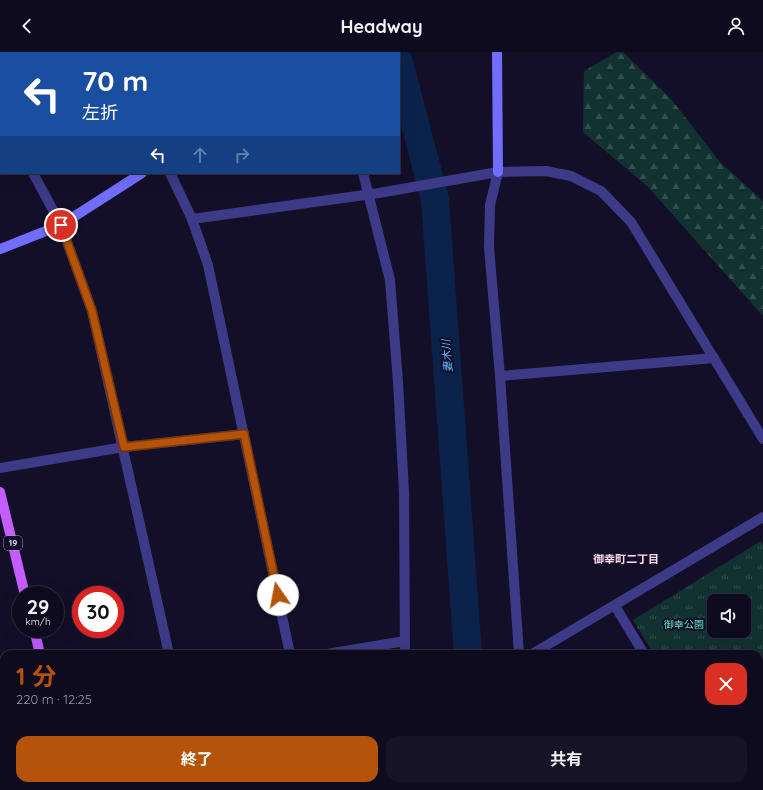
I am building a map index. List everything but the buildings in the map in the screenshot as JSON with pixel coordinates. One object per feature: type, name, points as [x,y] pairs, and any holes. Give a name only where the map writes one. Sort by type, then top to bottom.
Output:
[{"type":"main road","name":"19","points":[[0,492],[23,586]]},
{"type":"main road","points":[[36,638],[39,650]]},
{"type":"street","points":[[497,52],[498,172],[490,205],[489,247],[500,376],[519,650]]},
{"type":"street","points":[[192,219],[379,194],[498,172],[546,171],[571,176],[601,191],[631,222],[763,439]]},
{"type":"street","points":[[34,174],[61,225],[92,311],[124,447],[168,650]]},
{"type":"street","points":[[0,249],[61,225],[140,174]]},
{"type":"street","points":[[170,174],[192,219],[208,265],[289,650]]},
{"type":"street","points":[[363,174],[390,280],[404,492],[405,650]]},
{"type":"street","points":[[500,376],[714,358]]},
{"type":"street","points":[[0,468],[124,447],[244,434]]},
{"type":"street","points":[[539,650],[763,517]]},
{"type":"street","points":[[615,606],[642,650]]},
{"type":"street","points":[[351,650],[405,641]]},
{"type":"green space","points":[[617,52],[623,52],[671,99],[720,162],[763,201],[763,316],[648,187],[583,132],[584,71]]},
{"type":"green space","name":"御幸公園","points":[[761,541],[763,545],[763,650],[652,650],[633,620]]},
{"type":"waterway","name":"妻木川","points":[[400,66],[435,200],[468,650]]},
{"type":"district","name":"御幸町二丁目","points":[[626,559]]},
{"type":"route","points":[[61,225],[92,311],[124,447],[244,434],[278,595]]}]
